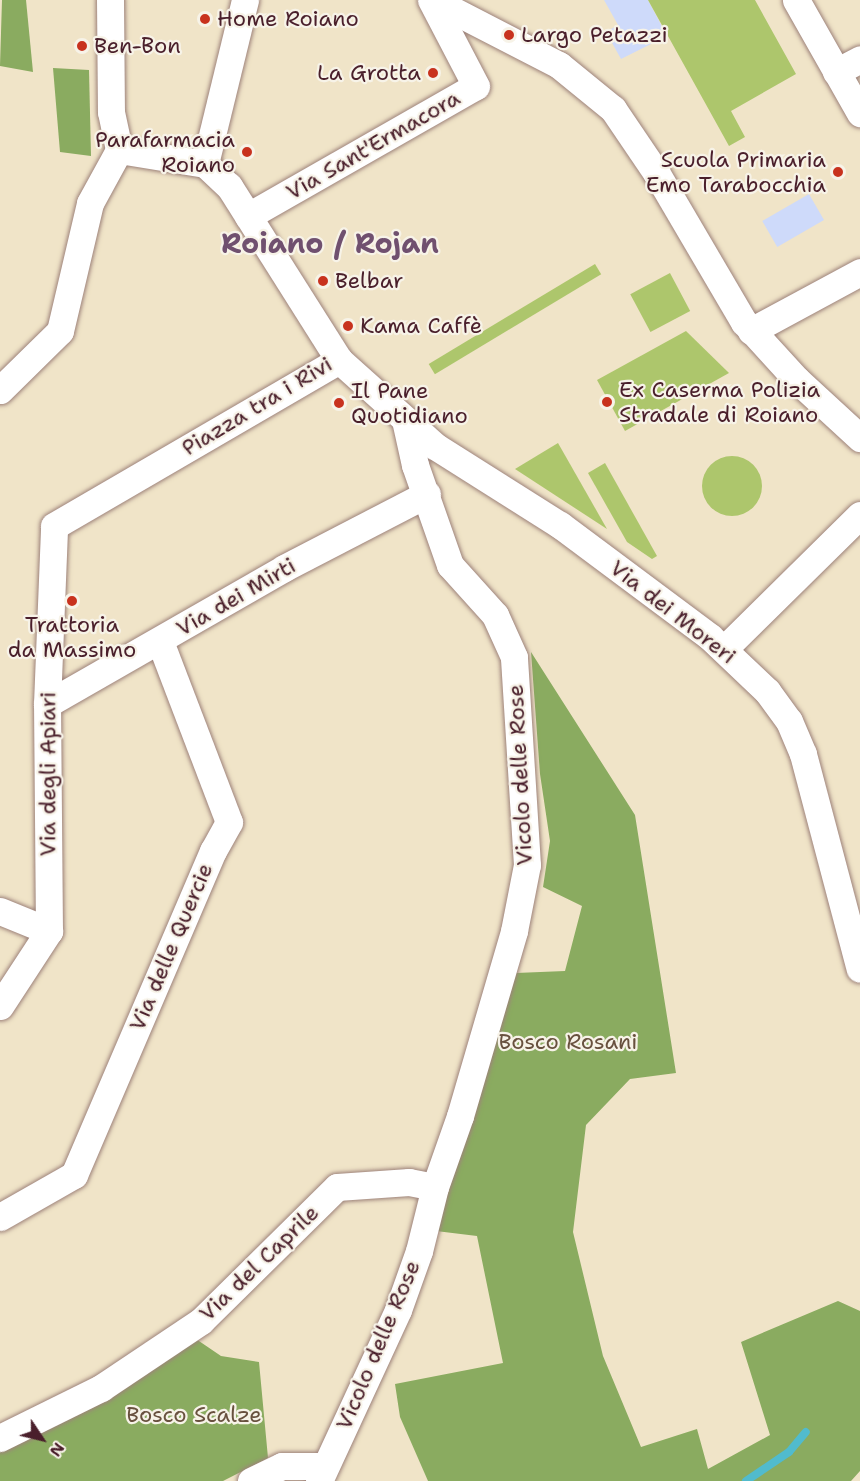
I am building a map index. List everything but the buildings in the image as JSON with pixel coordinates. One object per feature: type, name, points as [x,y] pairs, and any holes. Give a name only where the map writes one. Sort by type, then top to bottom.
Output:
[{"type":"street","points":[[0,390],[60,331],[90,203],[119,150],[111,112],[110,0]]},
{"type":"street","points":[[119,150],[205,164],[245,0]]},
{"type":"street","points":[[432,0],[559,65],[613,109],[751,331],[859,435]]},
{"type":"street","name":"Via Sant'Ermacora","points":[[248,216],[476,86],[432,0]]},
{"type":"street","points":[[796,0],[860,113]]},
{"type":"street","points":[[837,72],[860,59]]},
{"type":"street","name":"Piazza tra i Rivi","points":[[54,526],[339,360],[229,186],[205,164]]},
{"type":"street","points":[[751,331],[860,272]]},
{"type":"street","name":"Via dei Moreri","points":[[339,360],[435,446],[561,525],[723,649],[767,691],[797,737],[860,969]]},
{"type":"street","name":"Vicolo delle Rose","points":[[321,1474],[398,1310],[419,1251],[435,1186],[460,1116],[514,931],[526,874],[528,839],[514,657],[495,615],[450,565],[405,420]]},
{"type":"street","name":"Via dei Mirti","points":[[47,704],[284,568],[427,494]]},
{"type":"street","points":[[723,649],[860,515]]},
{"type":"street","name":"Via degli Apiari","points":[[49,931],[47,704],[54,526]]},
{"type":"street","name":"Via delle Quercie","points":[[0,1217],[74,1175],[213,851],[229,822],[160,641]]},
{"type":"street","points":[[0,911],[49,931],[0,1006]]},
{"type":"street","name":"Via del Caprile","points":[[0,1438],[101,1388],[201,1321],[337,1187],[409,1182],[435,1186]]},
{"type":"street","points":[[251,1481],[282,1466],[321,1474]]},
{"type":"shaded area","points":[[604,0],[648,0],[667,36],[621,59],[606,32],[618,25]]},
{"type":"shaded area","points":[[809,194],[824,220],[777,247],[762,221]]},
{"type":"green space","points":[[2,0],[26,0],[33,72],[0,66]]},
{"type":"green space","points":[[648,0],[755,0],[796,74],[731,111],[745,137],[729,146]]},
{"type":"green space","points":[[53,68],[89,70],[91,156],[60,152]]},
{"type":"green space","points":[[595,264],[601,274],[435,374],[429,364]]},
{"type":"green space","points":[[670,273],[690,311],[650,332],[630,294]]},
{"type":"green space","points":[[686,331],[729,373],[625,431],[597,380]]},
{"type":"green space","points":[[558,443],[607,529],[515,469]]},
{"type":"green space","points":[[732,456],[749,461],[757,469],[762,486],[757,503],[749,511],[732,516],[715,511],[707,503],[702,486],[707,469],[715,461]]},
{"type":"green space","points":[[605,463],[657,556],[652,559],[627,542],[588,473]]},
{"type":"green space","name":"Bosco Rosani","points":[[531,652],[635,815],[676,1073],[630,1079],[586,1125],[573,1232],[603,1356],[641,1447],[697,1429],[708,1469],[770,1435],[741,1342],[838,1301],[860,1311],[860,1471],[851,1481],[428,1481],[400,1417],[395,1384],[503,1363],[477,1236],[436,1231],[516,973],[565,971],[582,906],[543,887],[550,841],[540,774]]},
{"type":"green space","name":"Bosco Scalze","points":[[196,1339],[221,1356],[259,1362],[268,1458],[223,1481],[0,1481],[0,1450]]},
{"type":"waterway","points":[[746,1481],[789,1452],[806,1432]]},
{"type":"place","name":"Home Roiano","points":[[205,19]]},
{"type":"place","name":"Largo Petazzi","points":[[509,35]]},
{"type":"place","name":"Ben-Bon","points":[[82,46]]},
{"type":"place","name":"La Grotta","points":[[433,73]]},
{"type":"place","name":"Parafarmacia Roiano","points":[[247,152]]},
{"type":"place","name":"Scuola Primaria Emo Tarabocchia","points":[[838,172]]},
{"type":"place","name":"Belbar","points":[[323,281]]},
{"type":"place","name":"Kama Caffè","points":[[348,326]]},
{"type":"place","name":"Ex Caserma Polizia Stradale di Roiano","points":[[607,402]]},
{"type":"place","name":"Il Pane Quotidiano","points":[[339,403]]},
{"type":"place","name":"Trattoria da Massimo","points":[[72,601]]},
{"type":"district","name":"Roiano / Rojan","points":[[330,243]]}]
